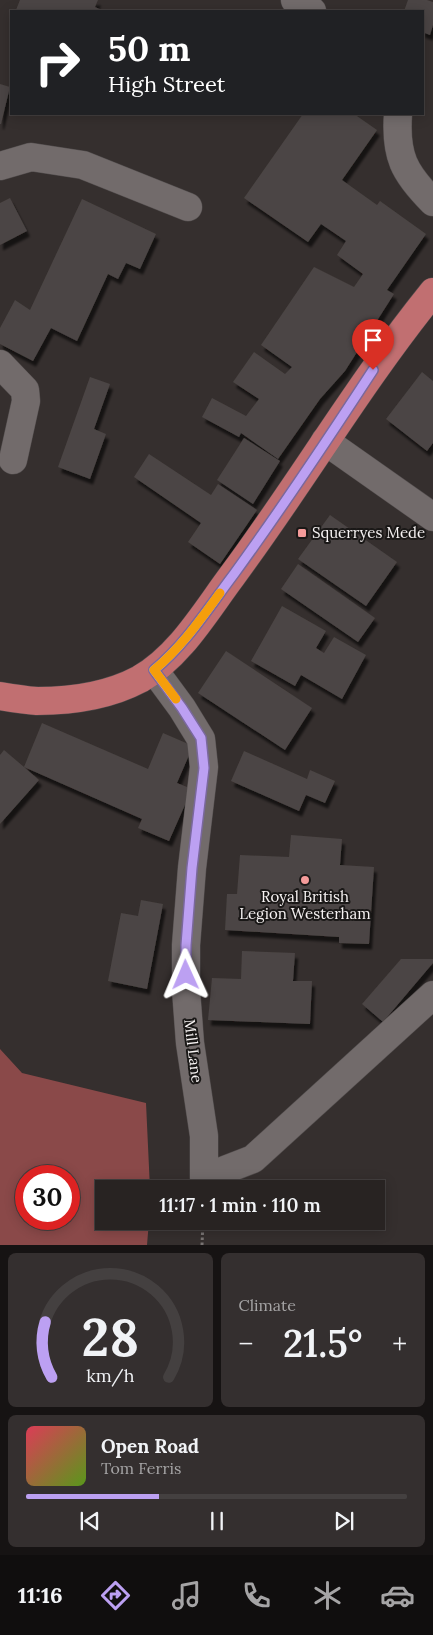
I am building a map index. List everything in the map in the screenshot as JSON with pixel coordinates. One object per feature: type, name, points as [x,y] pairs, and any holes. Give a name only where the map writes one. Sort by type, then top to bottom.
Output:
[{"type":"main road","points":[[0,696],[37,701],[80,698],[110,692],[154,670],[168,659],[189,635],[249,553],[373,370],[433,292]]},
{"type":"street","points":[[295,0],[310,10]]},
{"type":"street","points":[[398,115],[396,133],[400,158],[414,184],[433,202]]},
{"type":"street","points":[[0,166],[31,157],[83,165],[188,207]]},
{"type":"street","points":[[0,364],[25,390],[26,401],[13,460]]},
{"type":"street","points":[[326,441],[433,517]]},
{"type":"street","name":"Mill Lane","points":[[154,670],[201,738],[204,768],[192,868],[186,945],[186,990],[190,1043],[204,1136],[204,1178],[253,1159],[396,1031],[433,995]]},
{"type":"path","points":[[202,1245],[203,1230]]},
{"type":"shaded area","points":[[0,1049],[22,1073],[146,1103],[150,1180],[95,1180],[95,1230],[148,1230],[147,1245],[0,1245]]},
{"type":"building","points":[[20,0],[98,0],[95,7],[102,10],[16,10]]},
{"type":"building","points":[[408,0],[427,0],[433,2],[433,25],[430,35],[424,33],[424,10],[404,10]]},
{"type":"building","points":[[0,84],[10,87],[1,124],[0,124]]},
{"type":"building","points":[[302,115],[355,115],[377,130],[342,180],[377,205],[380,201],[426,234],[387,290],[394,294],[345,371],[320,399],[278,459],[241,433],[239,437],[202,417],[212,398],[246,416],[259,399],[233,382],[254,352],[285,374],[292,367],[261,345],[314,267],[354,287],[363,274],[337,255],[346,241],[321,224],[308,242],[244,198]]},
{"type":"building","points":[[10,198],[27,231],[0,245],[0,203]]},
{"type":"building","points":[[82,199],[156,234],[140,269],[126,263],[118,279],[108,274],[77,341],[51,328],[33,361],[0,344],[0,328],[15,300],[30,310]]},
{"type":"building","points":[[422,372],[433,381],[433,443],[427,451],[386,419]]},
{"type":"building","points":[[90,377],[110,384],[94,429],[106,434],[90,479],[58,467]]},
{"type":"building","points":[[244,438],[280,461],[253,504],[217,480]]},
{"type":"building","points":[[149,454],[211,495],[218,484],[257,510],[220,564],[188,542],[201,523],[134,477]]},
{"type":"building","points":[[330,515],[397,562],[366,606],[298,559]]},
{"type":"building","points":[[298,564],[375,618],[358,642],[281,589]]},
{"type":"building","points":[[282,606],[326,631],[316,648],[324,653],[334,637],[366,655],[342,699],[301,675],[295,686],[251,661]]},
{"type":"building","points":[[226,651],[312,708],[285,750],[198,693]]},
{"type":"building","points":[[42,723],[148,769],[163,733],[193,746],[177,783],[192,789],[169,841],[138,828],[142,819],[24,767]]},
{"type":"building","points":[[4,750],[39,780],[0,824],[0,755]]},
{"type":"building","points":[[244,751],[307,779],[310,770],[335,781],[325,803],[306,795],[299,811],[231,781]]},
{"type":"building","name":"Royal British Legion Westerham","points":[[291,835],[342,839],[340,865],[374,867],[369,944],[339,943],[339,937],[225,930],[227,894],[237,894],[240,855],[289,857]]},
{"type":"building","points":[[141,900],[163,904],[147,989],[108,981],[121,913],[138,916]]},
{"type":"building","points":[[242,951],[295,953],[293,981],[312,981],[310,1024],[208,1020],[212,978],[241,979]]},
{"type":"building","points":[[401,959],[433,959],[433,963],[383,1022],[362,1004]]},
{"type":"slow traffic","points":[[176,699],[154,670],[168,659],[189,635],[220,593]]},
{"type":"place","name":"Squerryes Mede","points":[[302,533]]},
{"type":"place","name":"Royal British Legion Westerham","points":[[305,880]]},
{"type":"route","points":[[186,975],[186,945],[192,868],[204,768],[201,738],[154,670],[168,659],[189,635],[229,581],[373,370]]}]
